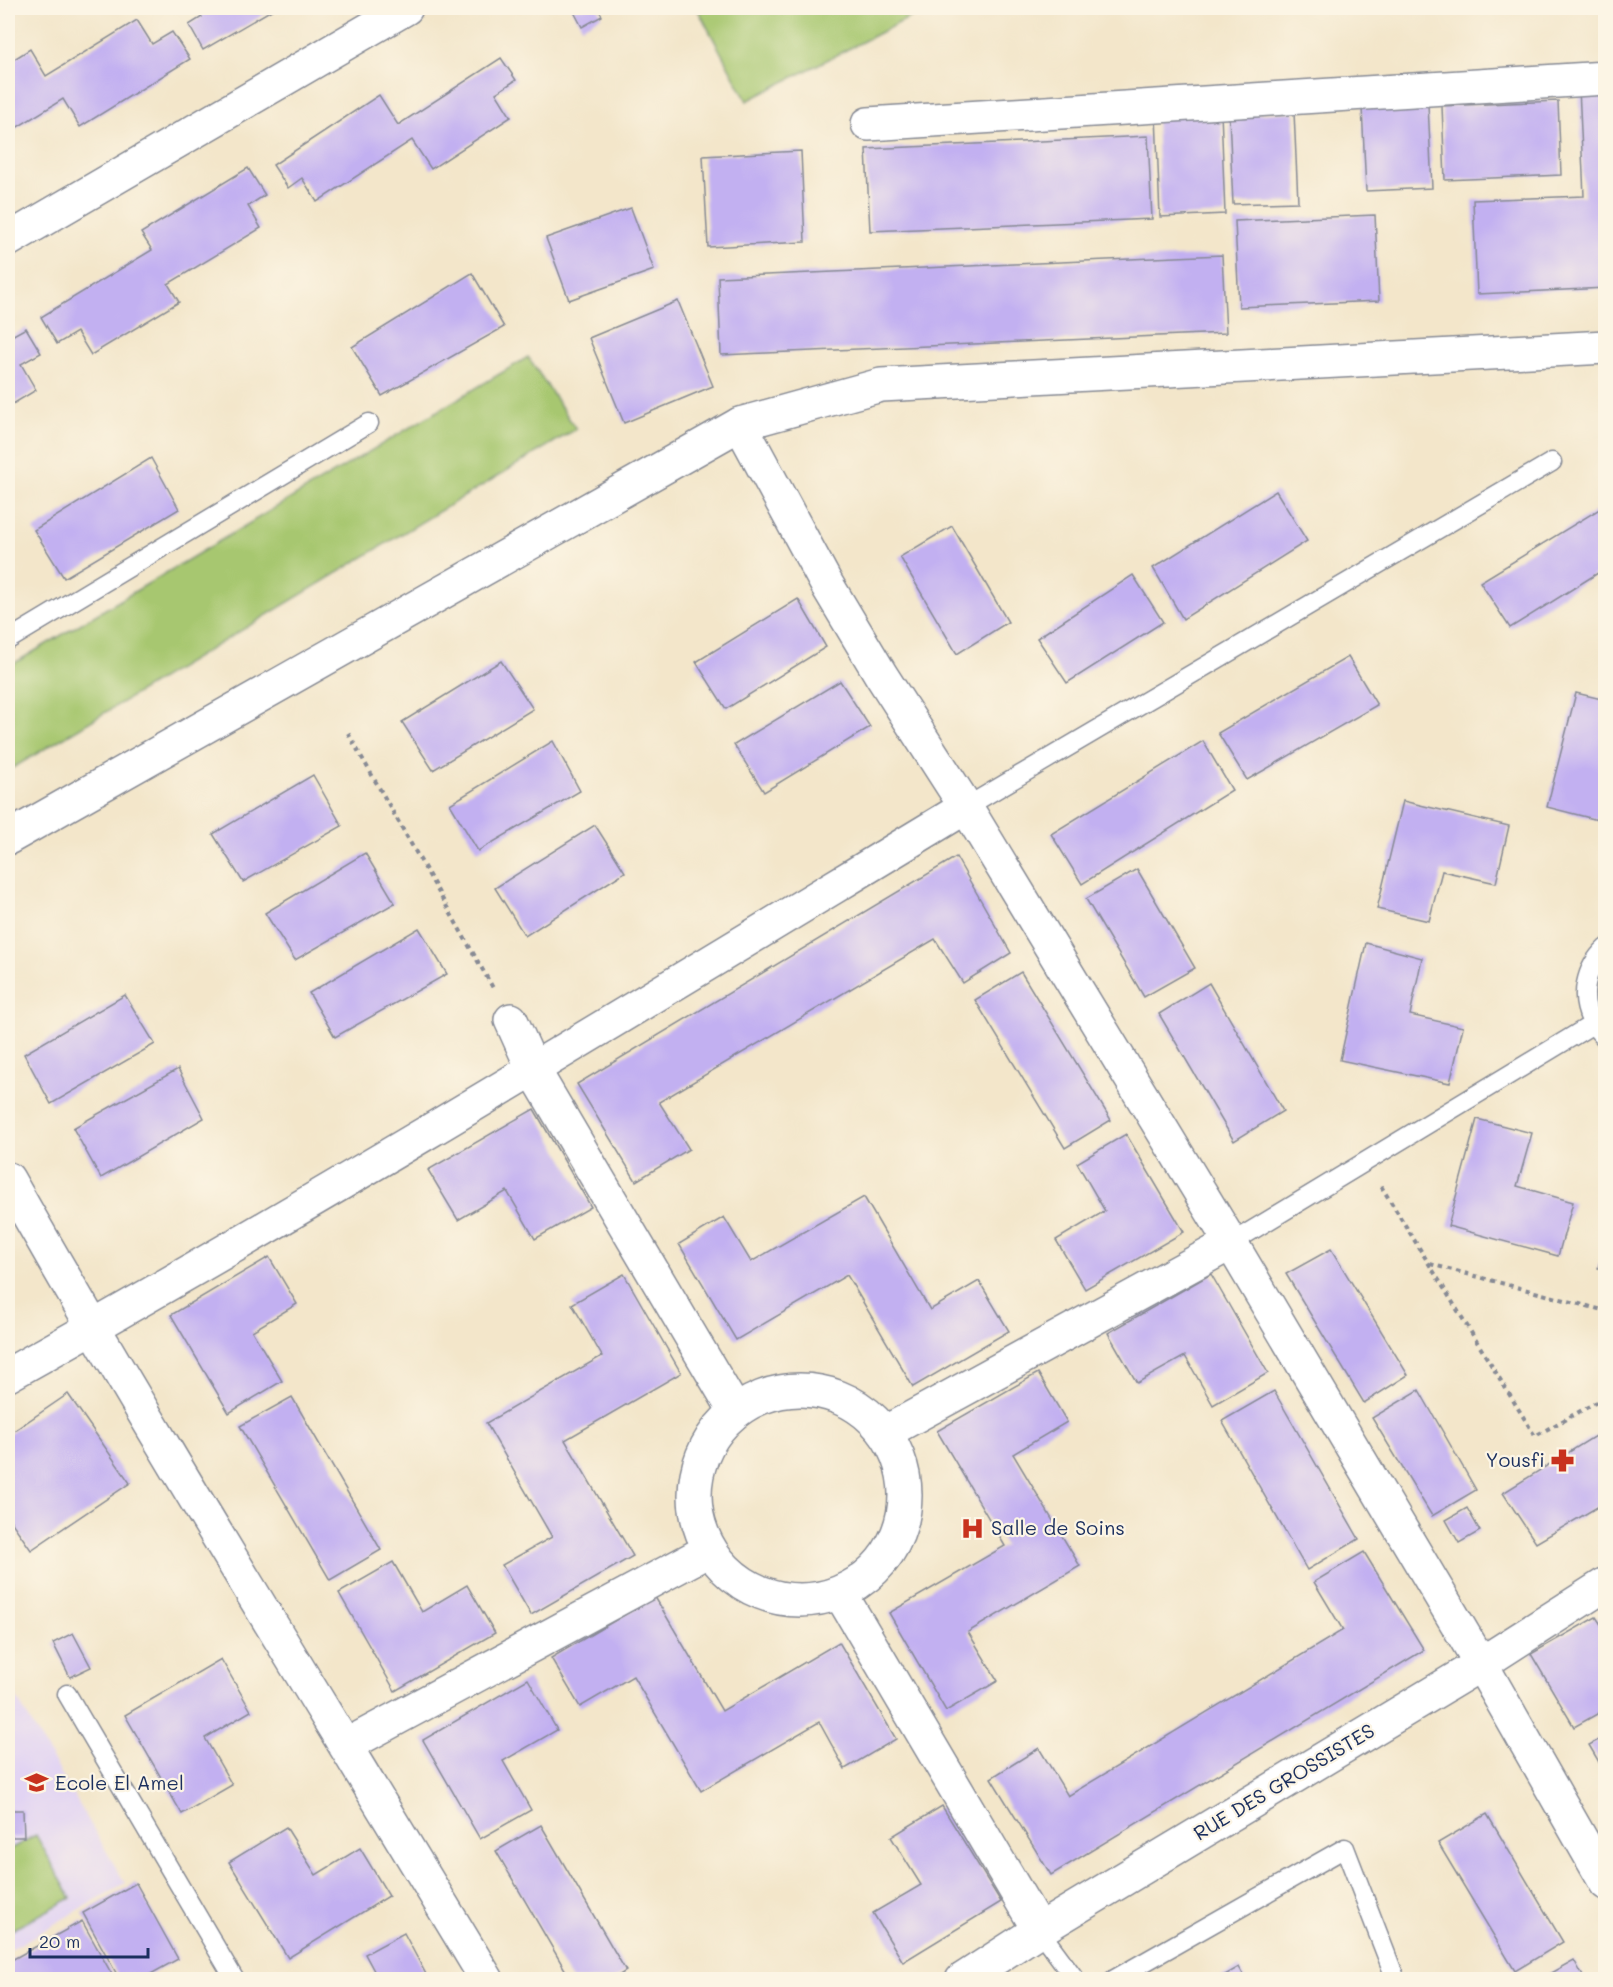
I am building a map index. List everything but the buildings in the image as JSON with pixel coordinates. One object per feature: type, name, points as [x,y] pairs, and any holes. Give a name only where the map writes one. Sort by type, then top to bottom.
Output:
[{"type":"street","points":[[8,240],[406,8]]},
{"type":"street","points":[[868,124],[1605,78]]},
{"type":"street","points":[[8,838],[740,424],[881,385],[1605,347]]},
{"type":"street","points":[[740,424],[838,603],[881,675],[966,807],[1231,1243],[1481,1664],[1605,1882]]},
{"type":"street","points":[[8,1375],[533,1069],[966,807]]},
{"type":"street","points":[[512,1020],[533,1069],[735,1411]]},
{"type":"street","points":[[8,1179],[92,1328],[487,1980]]},
{"type":"street","points":[[886,1432],[1231,1243]]},
{"type":"street","points":[[815,1390],[854,1403],[886,1432],[903,1467],[906,1504],[896,1542],[872,1573],[840,1593],[811,1600],[781,1599],[752,1590],[728,1573],[709,1551],[697,1522],[693,1491],[699,1461],[713,1433],[735,1411],[772,1392],[815,1390]]},
{"type":"street","points":[[346,1745],[709,1551]]},
{"type":"street","name":"RUE DES GROSSISTES","points":[[962,1980],[1039,1930],[1481,1664],[1605,1584]]},
{"type":"street","points":[[840,1593],[1039,1930]]},
{"type":"lane","points":[[8,640],[369,423]]},
{"type":"lane","points":[[966,807],[1552,462]]},
{"type":"lane","points":[[1605,948],[1591,966],[1585,984],[1585,1005],[1593,1024],[1605,1039]]},
{"type":"lane","points":[[1231,1243],[1593,1024]]},
{"type":"lane","points":[[67,1694],[235,1980]]},
{"type":"lane","points":[[1113,1980],[1346,1848],[1396,1980]]},
{"type":"lane","points":[[1039,1930],[1076,1980]]},
{"type":"path","points":[[348,733],[512,1020]]},
{"type":"path","points":[[1366,1161],[1535,1436],[1605,1396]]},
{"type":"path","points":[[1429,1264],[1605,1311]]},
{"type":"shaded area","name":"Ecole El Amel","points":[[8,1683],[125,1883],[8,1951]]},
{"type":"green space","points":[[697,8],[928,8],[747,101]]},
{"type":"green space","points":[[528,357],[576,429],[8,771],[8,667]]},
{"type":"green space","points":[[36,1835],[71,1898],[8,1932],[8,1850]]},
{"type":"place","name":"Yousfi","points":[[1563,1460]]},
{"type":"place","name":"Salle de Soins","points":[[973,1528]]},
{"type":"place","name":"Ecole El Amel","points":[[37,1783]]}]
